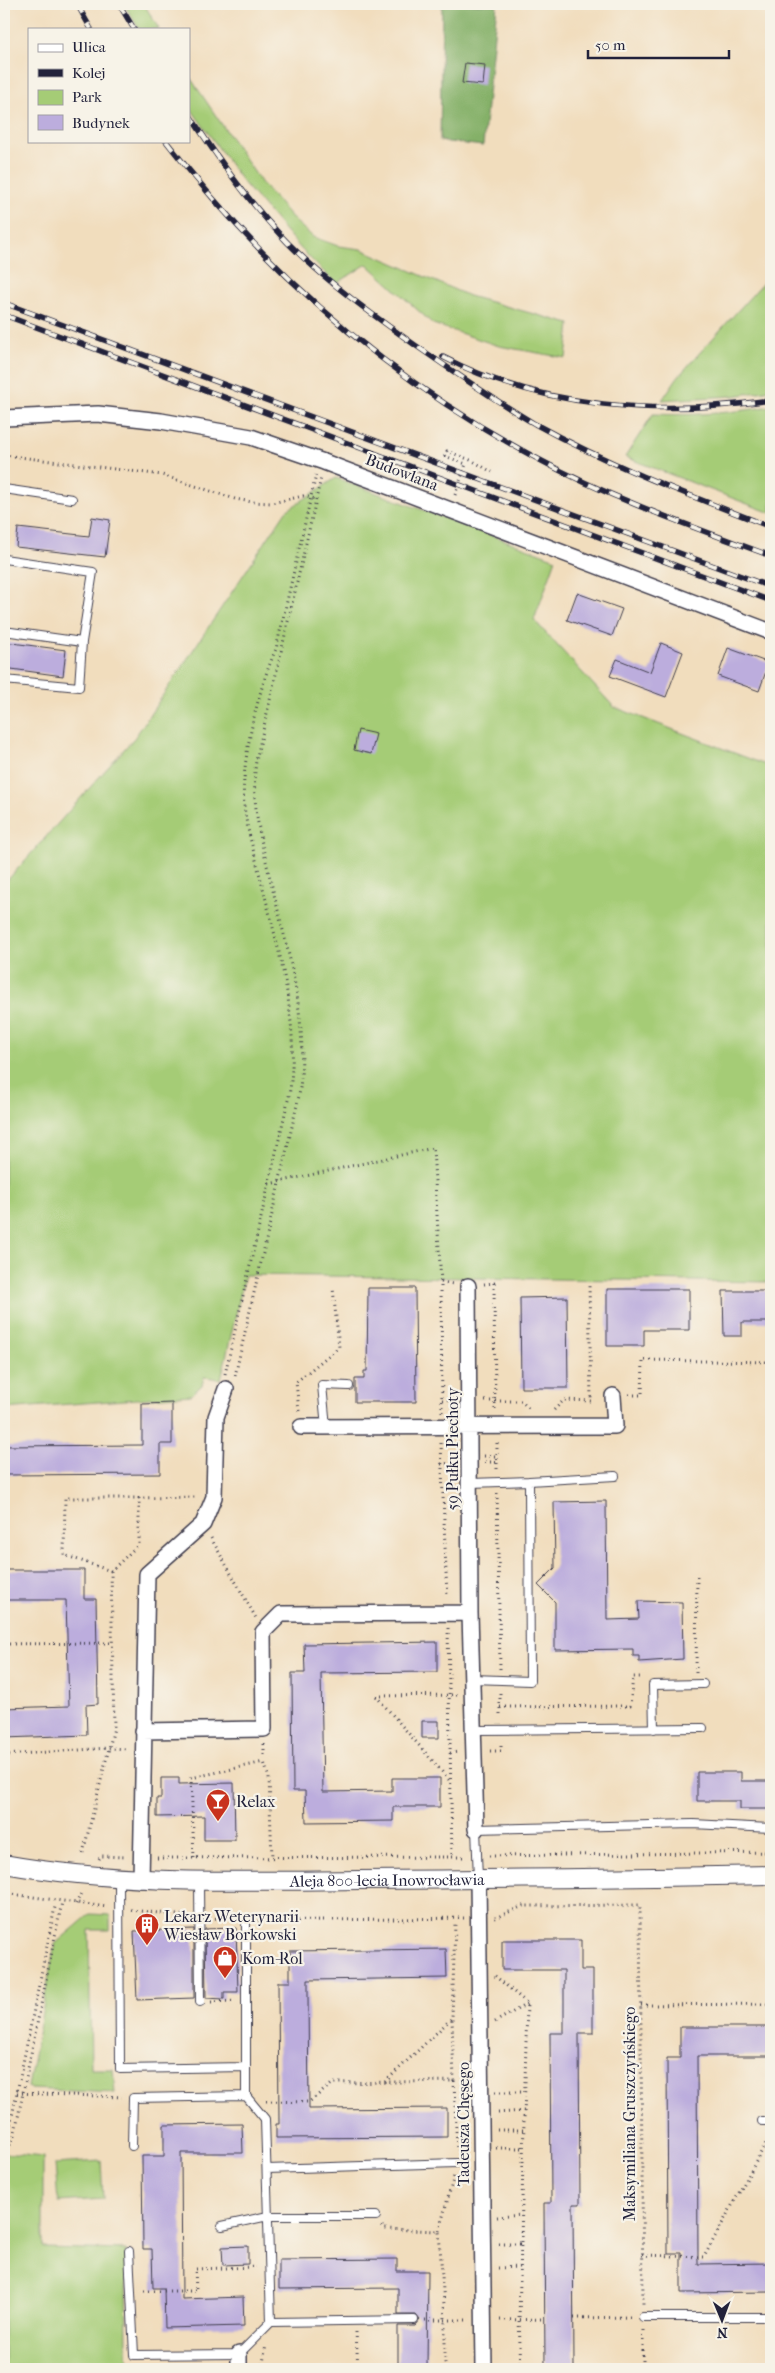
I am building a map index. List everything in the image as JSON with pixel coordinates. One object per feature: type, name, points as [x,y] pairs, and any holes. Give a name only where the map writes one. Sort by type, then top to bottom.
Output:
[{"type":"street","name":"Budowlana","points":[[4,418],[98,414],[161,421],[252,437],[322,461],[771,632]]},
{"type":"street","name":"59 Pułku Piechoty","points":[[468,1286],[470,1612],[476,1829]]},
{"type":"street","points":[[141,1880],[147,1574],[203,1524],[214,1497],[216,1417],[226,1388]]},
{"type":"street","points":[[301,1427],[469,1428],[615,1426],[613,1396]]},
{"type":"street","points":[[143,1731],[264,1729],[264,1632],[281,1614],[470,1612]]},
{"type":"street","name":"Aleja 800-lecia Inowrocławia","points":[[4,1864],[119,1879],[199,1881],[771,1875]]},
{"type":"street","name":"Tadeusza Chęsego","points":[[478,1878],[484,2369]]},
{"type":"lane","points":[[4,489],[72,499]]},
{"type":"lane","points":[[4,559],[93,572],[82,642],[79,687],[4,680]]},
{"type":"lane","points":[[4,632],[82,642]]},
{"type":"lane","points":[[326,1427],[322,1385],[349,1386]]},
{"type":"lane","points":[[470,1483],[615,1476]]},
{"type":"lane","points":[[472,1679],[530,1681],[529,1481]]},
{"type":"lane","points":[[654,1729],[653,1685],[703,1684]]},
{"type":"lane","points":[[473,1730],[703,1728]]},
{"type":"lane","points":[[478,1878],[476,1829],[693,1824],[771,1828]]},
{"type":"lane","points":[[119,1879],[120,2069],[246,2067]]},
{"type":"lane","points":[[199,1881],[200,2002]]},
{"type":"lane","points":[[129,2251],[134,2355],[239,2362],[270,2322],[266,2119],[248,2099],[246,2067],[246,1920]]},
{"type":"lane","points":[[132,2146],[133,2098],[248,2099]]},
{"type":"lane","points":[[762,2121],[771,2121]]},
{"type":"lane","points":[[267,2169],[457,2163]]},
{"type":"lane","points":[[222,2226],[268,2216],[376,2216]]},
{"type":"lane","points":[[643,2317],[771,2317]]},
{"type":"lane","points":[[270,2322],[414,2320]]},
{"type":"path","points":[[462,498],[455,495],[466,464],[445,456],[447,451],[473,461],[492,472]]},
{"type":"path","points":[[4,456],[162,475],[235,499],[252,502],[272,503],[303,496],[316,499]]},
{"type":"path","points":[[322,461],[316,499],[256,761],[253,786],[257,822],[299,1001],[303,1054],[299,1096],[234,1383],[226,1388],[224,1382],[293,1074],[292,1025],[289,1003],[248,825],[243,783],[246,759],[267,668],[276,649],[311,498],[322,461]]},
{"type":"path","points":[[269,1184],[433,1148],[441,1282]]},
{"type":"path","points":[[553,1412],[564,1400],[592,1401],[589,1283]]},
{"type":"path","points":[[301,1427],[296,1382],[339,1347],[333,1288]]},
{"type":"path","points":[[613,1396],[642,1395],[643,1360],[771,1362]]},
{"type":"path","points":[[442,1400],[521,1401],[534,1413]]},
{"type":"path","points":[[111,1571],[64,1555],[65,1498],[214,1497]]},
{"type":"path","points":[[83,1853],[114,1728],[111,1571],[139,1544],[139,1498]]},
{"type":"path","points":[[203,1524],[264,1632]]},
{"type":"path","points":[[687,1675],[696,1675],[697,1574]]},
{"type":"path","points":[[4,1644],[112,1643]]},
{"type":"path","points":[[500,1707],[630,1706],[633,1677],[651,1676]]},
{"type":"path","points":[[451,1782],[376,1696],[472,1695]]},
{"type":"path","points":[[264,1729],[264,1762],[269,1778],[272,1858]]},
{"type":"path","points":[[4,1755],[109,1748],[143,1751]]},
{"type":"path","points":[[194,1858],[191,1778],[264,1762]]},
{"type":"path","points":[[101,1856],[142,1858],[272,1858],[771,1852]]},
{"type":"path","points":[[4,1893],[62,1902],[199,1917],[246,1920],[478,1918]]},
{"type":"path","points":[[4,2153],[16,2132],[62,1902]]},
{"type":"path","name":"Maksymiliana Gruszczyńskiego","points":[[478,1918],[501,1916],[523,1906],[640,1905],[643,2369]]},
{"type":"path","points":[[4,2143],[9,2131],[55,1907]]},
{"type":"path","points":[[248,2099],[309,2102],[333,2083],[454,2081],[452,2018],[455,1924]]},
{"type":"path","points":[[479,1963],[527,2003]]},
{"type":"path","points":[[200,2002],[246,2001]]},
{"type":"path","points":[[480,2031],[527,2003]]},
{"type":"path","points":[[521,2369],[519,2320],[527,2003]]},
{"type":"path","points":[[642,2005],[771,2004]]},
{"type":"path","points":[[386,2082],[452,2018]]},
{"type":"path","points":[[480,2092],[525,2092]]},
{"type":"path","points":[[17,2093],[133,2098]]},
{"type":"path","points":[[481,2113],[524,2111]]},
{"type":"path","points":[[481,2129],[524,2130]]},
{"type":"path","points":[[642,2255],[704,2256],[771,2132]]},
{"type":"path","points":[[481,2149],[523,2148]]},
{"type":"path","points":[[376,2216],[384,2229],[439,2231],[445,2320],[445,2369]]},
{"type":"path","points":[[131,2292],[196,2291],[195,2269],[269,2267]]},
{"type":"path","points":[[574,2318],[643,2317]]},
{"type":"path","points":[[414,2320],[545,2319]]},
{"type":"path","points":[[355,2321],[358,2369]]},
{"type":"green space","points":[[124,4],[144,4],[158,28],[138,28]]},
{"type":"green space","points":[[442,4],[497,4],[483,146],[440,141]]},
{"type":"green space","points":[[190,77],[263,185],[296,222],[313,237],[338,246],[361,249],[469,296],[570,324],[566,358],[499,346],[433,324],[367,264],[336,284],[301,249],[242,181],[190,107]]},
{"type":"green space","points":[[771,274],[771,390],[733,396],[662,400],[677,378]]},
{"type":"green space","points":[[771,406],[771,513],[625,457],[653,414],[683,415]]},
{"type":"green space","points":[[336,478],[556,559],[534,620],[614,707],[771,767],[771,1282],[245,1275],[221,1379],[204,1377],[202,1385],[191,1395],[4,1409],[4,884],[135,737],[286,511]]},
{"type":"green space","points":[[90,1914],[110,1915],[110,1930],[89,1930],[91,2069],[113,2069],[115,2093],[30,2089],[28,2087],[55,1944]]},
{"type":"green space","points":[[4,2153],[43,2157],[43,2248],[126,2250],[127,2356],[133,2369],[4,2369]]},
{"type":"green space","points":[[101,2161],[103,2199],[58,2202],[55,2164]]},
{"type":"building","points":[[465,63],[485,65],[483,85],[462,83]]},
{"type":"building","points":[[92,517],[110,520],[105,557],[16,547],[18,528],[89,536]]},
{"type":"building","points":[[577,593],[622,609],[612,636],[567,620]]},
{"type":"building","points":[[4,642],[66,650],[63,676],[4,668]]},
{"type":"building","points":[[661,643],[683,652],[666,697],[610,676],[617,659],[650,672]]},
{"type":"building","points":[[728,648],[769,663],[759,691],[718,676]]},
{"type":"building","points":[[358,730],[376,734],[371,754],[354,750]]},
{"type":"building","points":[[368,1288],[415,1288],[416,1402],[355,1402],[355,1379],[364,1379],[364,1371],[367,1371]]},
{"type":"building","points":[[607,1289],[689,1289],[689,1330],[644,1330],[644,1346],[607,1346]]},
{"type":"building","points":[[723,1291],[771,1291],[771,1322],[742,1322],[742,1336],[724,1336]]},
{"type":"building","points":[[567,1297],[568,1388],[521,1388],[520,1298]]},
{"type":"building","points":[[172,1403],[172,1444],[160,1444],[160,1474],[4,1475],[4,1446],[142,1445],[142,1404]]},
{"type":"building","points":[[606,1501],[607,1620],[639,1619],[638,1601],[682,1602],[683,1659],[639,1662],[639,1656],[633,1656],[633,1649],[555,1650],[555,1602],[538,1585],[555,1568],[554,1502]]},
{"type":"building","points":[[4,1570],[84,1570],[84,1599],[96,1599],[98,1704],[86,1705],[87,1735],[4,1738],[4,1708],[69,1706],[66,1600],[4,1600]]},
{"type":"building","points":[[437,1642],[437,1672],[321,1673],[323,1792],[392,1791],[392,1778],[440,1778],[440,1807],[393,1807],[393,1821],[306,1822],[305,1791],[293,1791],[292,1673],[305,1673],[304,1644]]},
{"type":"building","points":[[422,1721],[439,1721],[439,1738],[422,1738]]},
{"type":"building","points":[[697,1772],[741,1772],[741,1781],[771,1781],[771,1809],[740,1809],[740,1801],[697,1801]]},
{"type":"building","points":[[161,1778],[179,1778],[179,1784],[234,1783],[235,1840],[204,1840],[204,1816],[157,1817],[157,1798],[161,1798]]},
{"type":"building","points":[[236,1928],[238,1992],[224,1992],[224,1999],[206,1998],[205,1929]]},
{"type":"building","points":[[194,1929],[194,1998],[137,2000],[134,1931]]},
{"type":"building","points":[[502,1940],[581,1940],[581,1970],[593,1970],[593,2033],[579,2033],[580,2204],[573,2204],[574,2369],[545,2369],[544,2203],[551,2203],[550,2033],[564,2033],[564,1970],[502,1970]]},
{"type":"building","points":[[446,1949],[447,1978],[308,1980],[308,1996],[309,2109],[447,2108],[447,2137],[276,2138],[276,2124],[279,2124],[278,1982],[290,1982],[290,1951]]},
{"type":"building","points":[[680,2027],[771,2027],[771,2056],[697,2056],[698,2264],[771,2263],[771,2292],[681,2293],[681,2253],[668,2253],[667,2058],[680,2058]]},
{"type":"building","points":[[242,2124],[243,2153],[181,2153],[182,2299],[243,2297],[244,2326],[165,2328],[164,2288],[153,2288],[152,2249],[143,2249],[142,2156],[164,2156],[164,2125]]},
{"type":"building","points":[[248,2246],[248,2264],[223,2265],[222,2247]]},
{"type":"building","points":[[397,2259],[397,2271],[428,2271],[427,2369],[398,2369],[398,2326],[415,2326],[420,2320],[416,2315],[398,2315],[398,2288],[279,2289],[279,2260]]},
{"type":"railway","points":[[77,4],[90,28]]},
{"type":"railway","points":[[119,4],[133,28]]},
{"type":"railway","points":[[190,115],[236,181],[288,243],[333,284],[415,345],[504,405],[564,439],[652,480],[771,527]]},
{"type":"railway","points":[[167,142],[246,235],[289,279],[382,359],[432,395],[538,459],[595,487],[653,512],[771,556]]},
{"type":"railway","points":[[4,303],[771,587]]},
{"type":"railway","points":[[4,315],[771,601]]},
{"type":"railway","points":[[443,357],[481,374],[521,388],[562,398],[603,404],[687,407],[771,400]]},
{"type":"place","name":"Relax","points":[[218,1822]]},
{"type":"place","name":"Lekarz Weterynarii Wiesław Borkowski","points":[[147,1946]]},
{"type":"place","name":"Kom-Rol","points":[[225,1979]]}]
